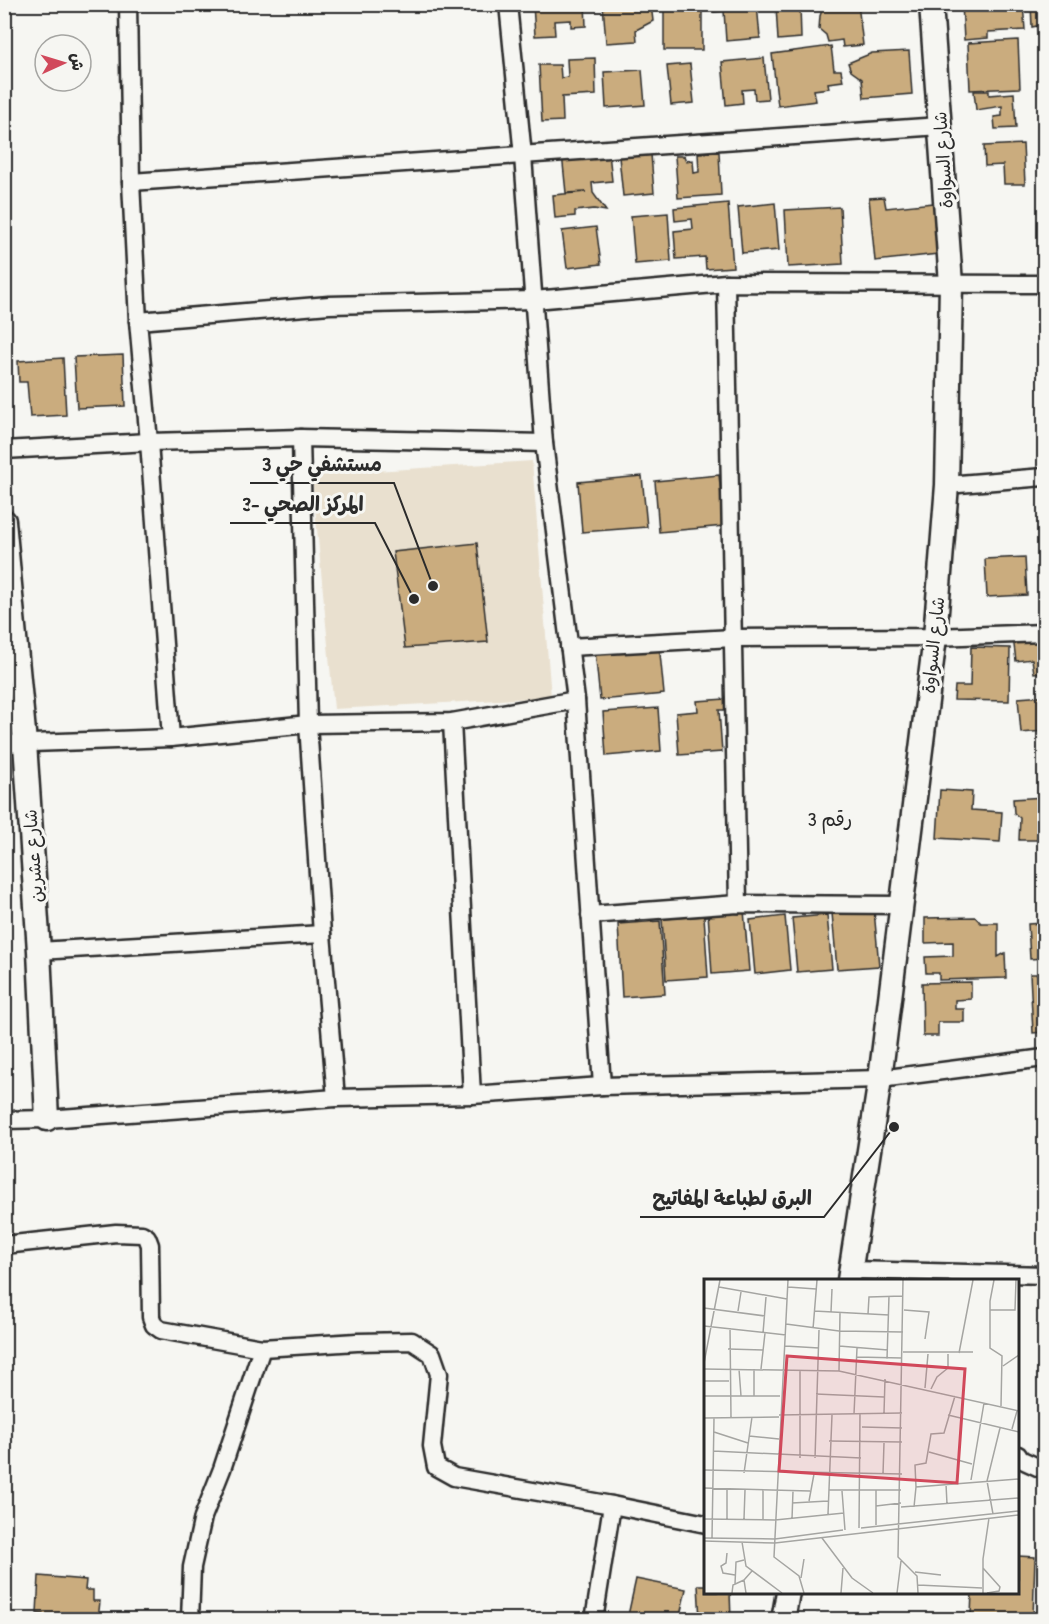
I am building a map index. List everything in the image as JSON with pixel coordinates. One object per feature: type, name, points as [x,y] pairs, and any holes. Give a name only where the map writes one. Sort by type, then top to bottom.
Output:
[{"type":"street","points":[[128,4],[131,182],[138,321],[171,738]]},
{"type":"street","points":[[508,4],[523,156],[544,442],[576,700],[602,1086]]},
{"type":"street","name":"شارع السواوة","points":[[850,1276],[880,1079],[935,637],[947,485],[951,284],[931,4]]},
{"type":"street","points":[[131,182],[940,126]]},
{"type":"street","points":[[138,321],[329,305],[534,300],[726,283],[1044,284]]},
{"type":"street","points":[[726,283],[738,904]]},
{"type":"street","points":[[4,450],[149,442],[301,438],[544,442]]},
{"type":"street","points":[[301,438],[308,724],[336,1098]]},
{"type":"street","points":[[947,485],[1044,477]]},
{"type":"street","name":"شارع عشرين","points":[[4,521],[15,744],[39,951],[47,1119]]},
{"type":"street","points":[[569,647],[733,638],[935,637],[1044,633]]},
{"type":"street","points":[[15,744],[171,738],[308,724],[452,722],[576,700]]},
{"type":"street","points":[[452,722],[472,1095]]},
{"type":"street","points":[[590,915],[738,904],[901,905]]},
{"type":"street","points":[[39,951],[322,934]]},
{"type":"street","points":[[4,1120],[47,1119],[336,1098],[472,1095],[602,1086],[880,1079],[1044,1058]]},
{"type":"street","points":[[4,1245],[116,1233],[142,1234],[147,1237],[150,1245],[151,1317],[154,1325],[161,1330],[262,1348],[412,1341],[432,1354],[439,1374],[432,1446],[436,1467],[454,1477],[704,1524]]},
{"type":"street","points":[[850,1276],[1044,1275]]},
{"type":"street","points":[[190,1620],[192,1567],[203,1517],[222,1469],[262,1348]]},
{"type":"street","points":[[1019,1458],[1044,1470]]},
{"type":"street","points":[[594,1620],[612,1505]]},
{"type":"street","points":[[783,1620],[788,1594]]},
{"type":"shaded area","points":[[532,461],[551,697],[334,709],[312,475]]},
{"type":"building","points":[[533,4],[585,4],[586,26],[571,27],[571,20],[554,21],[555,35],[535,36]]},
{"type":"building","points":[[603,4],[651,4],[653,21],[636,30],[637,41],[606,43]]},
{"type":"building","points":[[664,4],[702,4],[702,50],[664,50]]},
{"type":"building","points":[[714,4],[757,4],[760,38],[726,41],[724,11],[714,12]]},
{"type":"building","points":[[824,4],[858,4],[863,45],[843,47],[842,40],[828,42],[826,35],[819,29]]},
{"type":"building","points":[[962,4],[1023,4],[1025,30],[988,32],[988,38],[964,40]]},
{"type":"building","points":[[1031,4],[1044,4],[1044,36],[1038,36],[1037,26],[1032,27]]},
{"type":"building","points":[[800,5],[801,38],[778,40],[776,6]]},
{"type":"building","points":[[1018,40],[1020,88],[970,90],[968,43]]},
{"type":"building","points":[[831,46],[834,70],[841,70],[843,81],[828,83],[829,88],[814,90],[816,101],[778,106],[772,54]]},
{"type":"building","points":[[909,51],[912,94],[864,98],[862,79],[851,71],[848,63],[872,53]]},
{"type":"building","points":[[595,58],[596,95],[562,97],[563,121],[542,122],[539,65],[560,65],[561,78],[568,77],[567,59]]},
{"type":"building","points":[[764,58],[768,99],[755,100],[754,89],[742,90],[743,103],[726,105],[722,62]]},
{"type":"building","points":[[690,64],[694,103],[671,105],[667,66]]},
{"type":"building","points":[[642,70],[645,105],[606,108],[604,72]]},
{"type":"building","points":[[974,91],[989,91],[989,95],[1014,93],[1016,128],[995,129],[994,117],[1002,116],[1002,106],[976,110]]},
{"type":"building","points":[[1023,144],[1025,184],[1004,184],[1003,165],[985,166],[984,146]]},
{"type":"building","points":[[719,152],[721,195],[678,198],[675,156],[684,156],[686,161],[693,160],[694,173],[699,172],[698,153]]},
{"type":"building","points":[[609,153],[612,181],[592,183],[593,193],[606,211],[594,209],[575,211],[575,216],[555,218],[553,195],[586,192],[566,193],[562,154]]},
{"type":"building","points":[[651,154],[654,193],[623,196],[619,157]]},
{"type":"building","points":[[884,197],[886,208],[933,203],[938,254],[875,261],[869,198]]},
{"type":"building","points":[[728,203],[733,267],[706,269],[705,257],[676,259],[674,231],[693,229],[692,219],[675,221],[674,208]]},
{"type":"building","points":[[775,203],[779,250],[742,253],[738,207]]},
{"type":"building","points":[[840,207],[843,264],[788,267],[785,210]]},
{"type":"building","points":[[668,213],[671,261],[635,264],[631,216]]},
{"type":"building","points":[[596,227],[601,264],[567,268],[562,231]]},
{"type":"building","points":[[123,355],[125,406],[77,408],[74,357]]},
{"type":"building","points":[[63,358],[66,415],[30,417],[27,382],[19,382],[18,361]]},
{"type":"building","points":[[719,475],[724,526],[659,532],[655,481]]},
{"type":"building","points":[[642,476],[647,527],[582,532],[578,482]]},
{"type":"building","points":[[477,543],[488,642],[405,648],[393,552]]},
{"type":"building","points":[[1025,557],[1027,595],[987,597],[985,559]]},
{"type":"building","points":[[1044,633],[1044,672],[1034,673],[1032,659],[1016,661],[1013,637]]},
{"type":"building","points":[[659,643],[664,694],[600,700],[595,650]]},
{"type":"building","points":[[971,647],[1010,648],[1009,701],[954,700],[955,686],[970,686]]},
{"type":"building","points":[[1044,696],[1044,731],[1021,733],[1018,698]]},
{"type":"building","points":[[725,699],[725,710],[719,710],[722,752],[679,755],[676,713],[698,711],[697,701]]},
{"type":"building","points":[[658,708],[661,751],[606,756],[603,712]]},
{"type":"building","points":[[940,790],[972,792],[971,810],[1002,812],[1000,842],[937,838]]},
{"type":"building","points":[[1044,797],[1044,840],[1019,840],[1020,818],[1014,813],[1013,799]]},
{"type":"building","points":[[744,910],[749,971],[712,974],[708,913]]},
{"type":"building","points":[[874,910],[879,966],[837,969],[832,913]]},
{"type":"building","points":[[827,915],[832,969],[797,972],[792,918]]},
{"type":"building","points":[[704,916],[708,977],[666,980],[662,919]]},
{"type":"building","points":[[785,916],[790,970],[755,974],[750,920]]},
{"type":"building","points":[[975,917],[981,923],[998,923],[998,957],[1005,953],[1006,978],[939,980],[939,973],[926,973],[925,957],[953,956],[953,942],[925,943],[925,918]]},
{"type":"building","points":[[660,921],[665,994],[622,997],[618,924]]},
{"type":"building","points":[[1044,923],[1044,958],[1030,959],[1028,924]]},
{"type":"building","points":[[1030,974],[1043,974],[1044,977],[1044,1032],[1033,1033]]},
{"type":"building","points":[[971,982],[971,999],[955,1000],[955,1009],[964,1009],[964,1022],[938,1022],[938,1036],[923,1036],[922,983]]},
{"type":"building","points":[[1019,1556],[1035,1557],[1033,1618],[971,1616],[972,1594],[1019,1594]]},
{"type":"building","points":[[39,1576],[86,1580],[85,1590],[93,1590],[93,1601],[100,1601],[98,1620],[42,1620],[43,1614],[37,1613]]},
{"type":"building","points":[[636,1579],[686,1589],[679,1620],[627,1620]]},
{"type":"building","points":[[698,1585],[704,1585],[704,1594],[730,1594],[731,1620],[700,1620]]},
{"type":"building","points":[[817,1615],[848,1620],[816,1620]]},
{"type":"place","name":"مستشفي حي 3","points":[[433,586]]},
{"type":"place","name":"المركز الصحي -3","points":[[414,599]]},
{"type":"place","name":"البرق لطباعة المفاتيح","points":[[894,1127]]},
{"type":"district","name":"رقم 3","points":[[830,818]]}]
